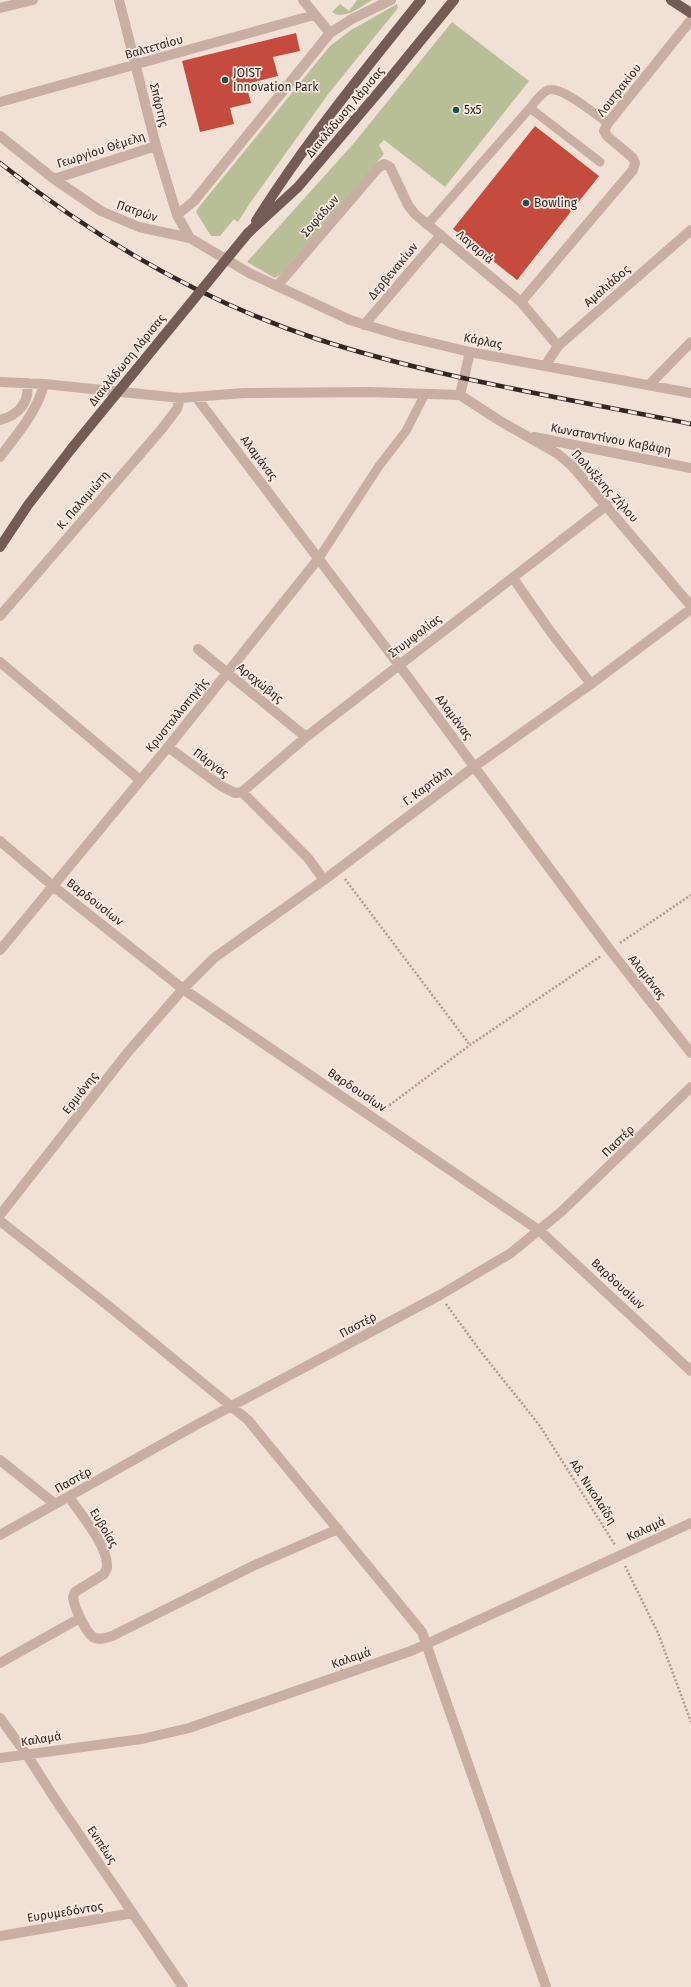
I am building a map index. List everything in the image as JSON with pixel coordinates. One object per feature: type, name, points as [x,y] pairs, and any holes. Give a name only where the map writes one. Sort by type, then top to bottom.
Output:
[{"type":"main road","name":"Διακλάδωση Λάρισας","points":[[28,505],[72,448],[248,233],[285,176],[335,107],[421,0]]},
{"type":"main road","name":"Διακλάδωση Λάρισας","points":[[248,233],[298,187],[378,94],[454,0]]},
{"type":"main road","points":[[671,0],[691,13]]},
{"type":"main road","points":[[0,534],[28,505]]},
{"type":"main road","points":[[0,547],[28,505]]},
{"type":"street","points":[[0,8],[9,3],[33,0]]},
{"type":"street","name":"Σπάρτης","points":[[119,0],[156,146],[177,216],[190,238]]},
{"type":"street","points":[[303,0],[330,33]]},
{"type":"street","points":[[177,216],[194,201],[330,33],[352,19],[391,0]]},
{"type":"street","name":"Βαλτετσίου","points":[[0,102],[136,66],[314,15]]},
{"type":"street","name":"Λουτρακίου","points":[[521,302],[633,170],[635,163],[633,158],[607,136],[604,131],[608,123],[691,20]]},
{"type":"street","name":"Πατρών","points":[[0,136],[54,179],[101,211],[118,220],[155,231],[190,238],[240,268],[277,286]]},
{"type":"street","name":"Γεωργίου Θέμελη","points":[[54,179],[156,146]]},
{"type":"street","name":"Λαγαριά","points":[[384,164],[390,166],[408,205],[427,225],[521,302],[558,346]]},
{"type":"street","name":"Σοφάδων","points":[[277,286],[378,168],[384,164]]},
{"type":"street","name":"Αμαλιάδος","points":[[545,366],[558,346],[691,230]]},
{"type":"street","name":"Δερβενακίων","points":[[364,325],[441,235]]},
{"type":"street","name":"Κάρλας","points":[[277,286],[334,314],[364,325],[399,335],[470,352],[691,393]]},
{"type":"street","points":[[649,385],[691,342]]},
{"type":"street","points":[[0,382],[44,384],[180,398],[244,393],[370,392],[460,395],[470,352]]},
{"type":"street","points":[[0,420],[13,416],[22,406],[29,394],[28,383]]},
{"type":"street","points":[[0,457],[34,410],[41,398],[44,384]]},
{"type":"street","name":"Πολυξένης Ζήλου","points":[[460,395],[500,421],[558,454],[572,466],[607,505],[691,607]]},
{"type":"street","name":"Αλαμάνας","points":[[196,397],[475,766],[610,950],[691,1053]]},
{"type":"street","name":"Κ. Παλαμιώτη","points":[[0,616],[164,426],[177,410],[180,398]]},
{"type":"street","name":"Κωνσταντίνου Καβάφη","points":[[527,436],[691,468]]},
{"type":"street","name":"Στυμφαλίας","points":[[242,792],[306,737],[607,505]]},
{"type":"street","name":"Κρυσταλλοπηγής","points":[[0,950],[168,747],[319,558]]},
{"type":"street","points":[[513,578],[550,631],[591,684]]},
{"type":"street","name":"Γ. Καρτάλη","points":[[183,989],[220,954],[324,880],[475,766],[591,684],[691,607]]},
{"type":"street","name":"Αραχώβης","points":[[198,649],[306,737]]},
{"type":"street","points":[[0,662],[140,780]]},
{"type":"street","name":"Πάργας","points":[[168,747],[221,786],[235,793],[242,792]]},
{"type":"street","points":[[242,792],[308,858],[324,880]]},
{"type":"street","name":"Βαρδουσίων","points":[[0,841],[53,886],[183,989],[540,1231],[691,1371]]},
{"type":"street","name":"Ερμιόνης","points":[[0,1215],[128,1052],[183,989]]},
{"type":"street","name":"Παστέρ","points":[[0,1535],[231,1406],[440,1295],[494,1264],[540,1231],[594,1182],[691,1087]]},
{"type":"street","points":[[0,1221],[96,1296],[248,1420],[415,1622],[428,1644],[432,1660],[546,1987]]},
{"type":"street","points":[[0,1460],[55,1504]]},
{"type":"street","name":"Ευβοίας","points":[[69,1497],[94,1533],[106,1555],[108,1563],[108,1568],[104,1574],[75,1592],[73,1602],[80,1618],[93,1636],[105,1639],[255,1565],[338,1529]]},
{"type":"street","name":"Καλαμά","points":[[0,1758],[142,1739],[172,1733],[411,1651],[691,1523]]},
{"type":"street","points":[[0,1663],[80,1618]]},
{"type":"street","name":"Ενιπέως","points":[[0,1718],[27,1755],[183,1987]]},
{"type":"street","name":"Ευρυμεδόντος","points":[[0,1936],[134,1913]]},
{"type":"lane","points":[[427,225],[530,108],[545,92],[550,89],[566,93],[608,123]]},
{"type":"lane","points":[[530,108],[600,162]]},
{"type":"lane","points":[[319,558],[379,466],[406,431],[425,394]]},
{"type":"path","points":[[338,869],[470,1045]]},
{"type":"path","points":[[373,1117],[470,1045],[691,895]]},
{"type":"path","name":"Αδ. Νικολαΐδη","points":[[440,1295],[481,1352],[540,1426],[611,1537],[658,1633],[691,1722]]},
{"type":"green space","points":[[357,0],[372,0],[347,14],[342,15],[332,12],[340,4],[349,11]]},
{"type":"green space","points":[[397,4],[398,8],[329,93],[238,222],[234,219],[220,236],[211,236],[196,212],[199,207],[330,46],[351,30]]},
{"type":"green space","points":[[452,22],[529,81],[445,187],[384,140],[379,145],[384,154],[281,274],[275,278],[247,262],[354,143]]},
{"type":"building","name":"JOIST Innovation Park","points":[[296,33],[300,51],[273,57],[278,76],[246,84],[251,103],[230,108],[234,124],[200,132],[182,61]]},
{"type":"building","name":"Bowling","points":[[535,126],[599,176],[517,280],[453,229]]},
{"type":"railway","points":[[0,163],[72,216],[149,264],[230,305],[272,323],[314,338],[407,365],[501,386],[691,424]]},
{"type":"place","name":"JOIST Innovation Park","points":[[225,80]]},
{"type":"place","name":"5x5","points":[[456,110]]},
{"type":"place","name":"Bowling","points":[[526,203]]}]
